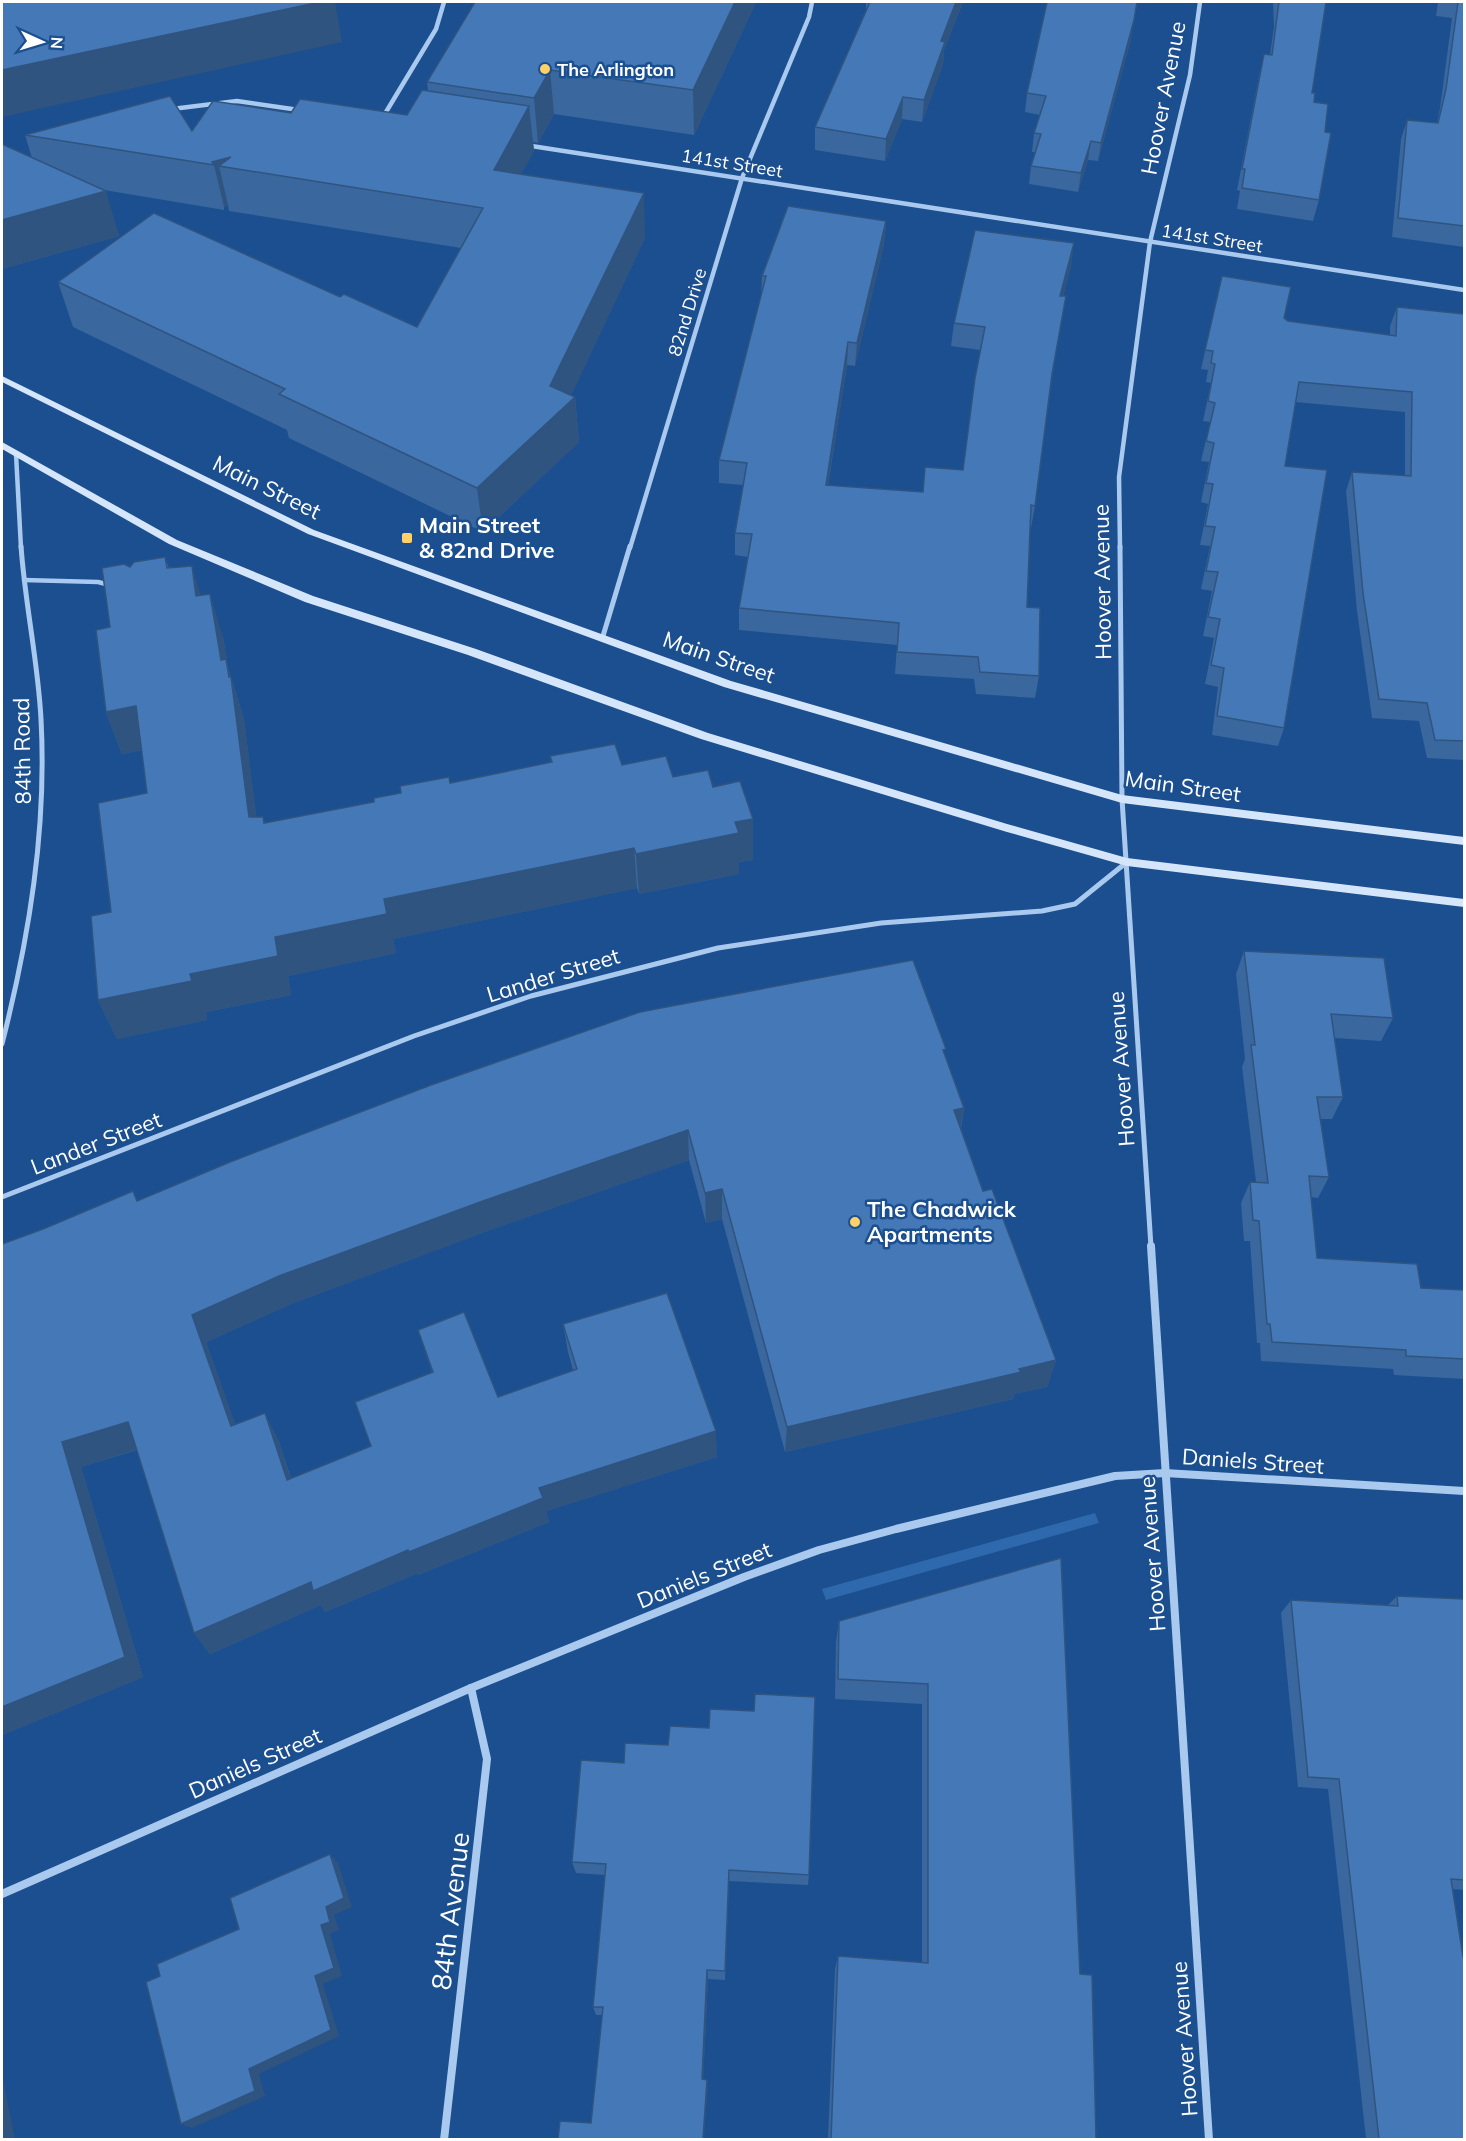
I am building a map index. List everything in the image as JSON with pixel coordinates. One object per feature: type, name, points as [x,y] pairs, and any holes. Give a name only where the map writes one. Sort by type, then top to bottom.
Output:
[{"type":"main road","name":"Main Street","points":[[2,379],[311,532],[603,636],[728,684],[1122,799],[1464,841]]},
{"type":"main road","points":[[2,445],[173,542],[309,599],[472,652],[705,736],[1127,862],[1464,903]]},
{"type":"street","points":[[380,123],[436,29],[444,2]]},
{"type":"street","name":"82nd Drive","points":[[603,636],[742,178],[809,17],[812,2]]},
{"type":"street","name":"Hoover Avenue","points":[[1200,2],[1190,75],[1150,242],[1119,477],[1122,799],[1209,2139]]},
{"type":"street","points":[[167,109],[237,101],[303,111]]},
{"type":"street","name":"141st Street","points":[[522,144],[1464,291]]},
{"type":"street","name":"84th Road","points":[[2,1044],[28,928],[38,854],[41,721],[24,580],[16,454]]},
{"type":"street","name":"Lander Street","points":[[2,1197],[414,1036],[531,996],[718,948],[881,923],[1041,911],[1075,904],[1127,862]]},
{"type":"street","name":"Daniels Street","points":[[2,1894],[471,1688],[744,1576],[819,1550],[1115,1476],[1165,1473],[1464,1491]]},
{"type":"street","name":"84th Avenue","points":[[444,2139],[487,1759],[471,1688]]},
{"type":"lane","points":[[24,580],[98,582],[120,588]]},
{"type":"shaded area","points":[[1095,1513],[1099,1523],[826,1600],[822,1589]]},
{"type":"building","points":[[2,2],[320,2],[2,70]]},
{"type":"building","points":[[475,2],[735,2],[693,90],[550,70],[534,98],[427,82]]},
{"type":"building","points":[[870,2],[956,2],[941,41],[945,42],[924,100],[903,97],[886,139],[815,127]]},
{"type":"building","points":[[1047,2],[1137,2],[1101,143],[1091,141],[1081,173],[1031,166],[1041,134],[1034,133],[1046,96],[1027,93]]},
{"type":"building","points":[[1279,2],[1326,2],[1312,93],[1315,93],[1314,102],[1328,104],[1325,132],[1331,133],[1319,200],[1242,188],[1245,169],[1242,169],[1264,54],[1272,55]]},
{"type":"building","points":[[1458,2],[1464,2],[1464,226],[1398,218],[1407,120],[1438,123],[1446,89]]},
{"type":"building","points":[[422,90],[529,106],[494,170],[644,193],[550,386],[575,397],[477,488],[279,394],[285,389],[58,282],[154,213],[340,297],[344,294],[417,327],[483,208],[219,166],[231,157],[212,162],[214,165],[25,135],[170,96],[192,131],[213,101],[291,113],[300,99],[407,115]]},
{"type":"building","points":[[2,144],[106,191],[2,220]]},
{"type":"building","points":[[788,206],[886,221],[857,343],[848,342],[826,485],[923,492],[925,467],[963,470],[975,378],[985,327],[954,323],[975,230],[1074,243],[1060,296],[1066,296],[1052,374],[1035,506],[1031,505],[1027,607],[1040,608],[1039,676],[980,672],[978,657],[897,652],[899,623],[739,608],[752,534],[735,533],[747,463],[719,460],[766,276],[762,276]]},
{"type":"building","points":[[1222,276],[1291,287],[1284,318],[1288,321],[1396,336],[1397,307],[1464,314],[1464,741],[1435,740],[1427,703],[1379,699],[1363,593],[1352,472],[1411,476],[1412,392],[1299,382],[1285,466],[1327,470],[1284,728],[1217,716],[1224,668],[1211,665],[1220,619],[1208,617],[1218,572],[1206,571],[1215,527],[1205,526],[1213,484],[1206,483],[1214,443],[1206,441],[1215,403],[1208,401],[1215,364],[1211,363],[1213,351],[1205,350]]},
{"type":"building","points":[[165,557],[167,568],[192,566],[196,596],[210,594],[221,660],[226,659],[229,677],[231,677],[249,817],[263,817],[264,823],[374,802],[374,798],[401,793],[400,786],[449,777],[450,783],[552,762],[550,756],[615,744],[622,765],[666,756],[673,777],[708,770],[713,787],[740,781],[753,819],[735,822],[739,833],[636,854],[634,848],[384,899],[387,914],[275,937],[278,956],[190,974],[192,981],[98,1000],[91,916],[111,912],[98,803],[147,793],[136,706],[106,712],[96,630],[110,627],[102,568],[124,564],[130,567],[134,562]]},
{"type":"building","points":[[1244,951],[1384,958],[1393,1018],[1331,1014],[1343,1097],[1317,1097],[1329,1177],[1309,1176],[1317,1258],[1417,1264],[1421,1288],[1464,1290],[1464,1359],[1406,1356],[1406,1350],[1272,1342],[1270,1324],[1267,1324],[1259,1221],[1253,1220],[1250,1182],[1268,1183],[1251,1045],[1255,1045]]},
{"type":"building","points":[[913,960],[946,1049],[943,1050],[964,1108],[954,1110],[983,1191],[992,1189],[1056,1360],[1019,1369],[1021,1372],[787,1427],[722,1189],[705,1193],[688,1130],[483,1201],[279,1276],[192,1315],[231,1426],[265,1413],[287,1480],[371,1446],[355,1402],[433,1372],[418,1330],[464,1312],[498,1397],[577,1369],[563,1324],[667,1293],[716,1431],[539,1488],[543,1498],[409,1552],[408,1550],[313,1591],[311,1582],[194,1633],[128,1422],[62,1442],[125,1657],[2,1707],[2,1244],[133,1191],[137,1201],[230,1162],[431,1085],[640,1012]]},
{"type":"building","points":[[1061,1558],[1080,1974],[1092,1975],[1096,2139],[831,2139],[838,1956],[928,1963],[928,1684],[838,1679],[839,1621]]},
{"type":"building","points":[[1397,1596],[1464,1599],[1464,1880],[1451,1879],[1464,1957],[1464,2139],[1379,2139],[1339,1779],[1308,1777],[1291,1600],[1398,1606]]},
{"type":"building","points":[[755,1694],[815,1697],[809,1875],[729,1870],[725,1971],[707,1970],[702,2079],[707,2080],[703,2139],[558,2139],[560,2121],[591,2123],[603,2007],[593,2007],[606,1864],[572,1862],[581,1760],[624,1763],[625,1743],[668,1745],[670,1726],[709,1728],[710,1709],[754,1711]]},
{"type":"building","points":[[330,1854],[344,1898],[326,1907],[330,1922],[321,1925],[334,1968],[315,1976],[331,2030],[249,2069],[255,2091],[181,2124],[146,1982],[160,1976],[157,1964],[239,1929],[230,1898]]},
{"type":"place","name":"The Arlington","points":[[545,69]]},
{"type":"place","name":"Main Street & 82nd Drive","points":[[407,538]]},
{"type":"place","name":"The Chadwick Apartments","points":[[855,1222]]}]
